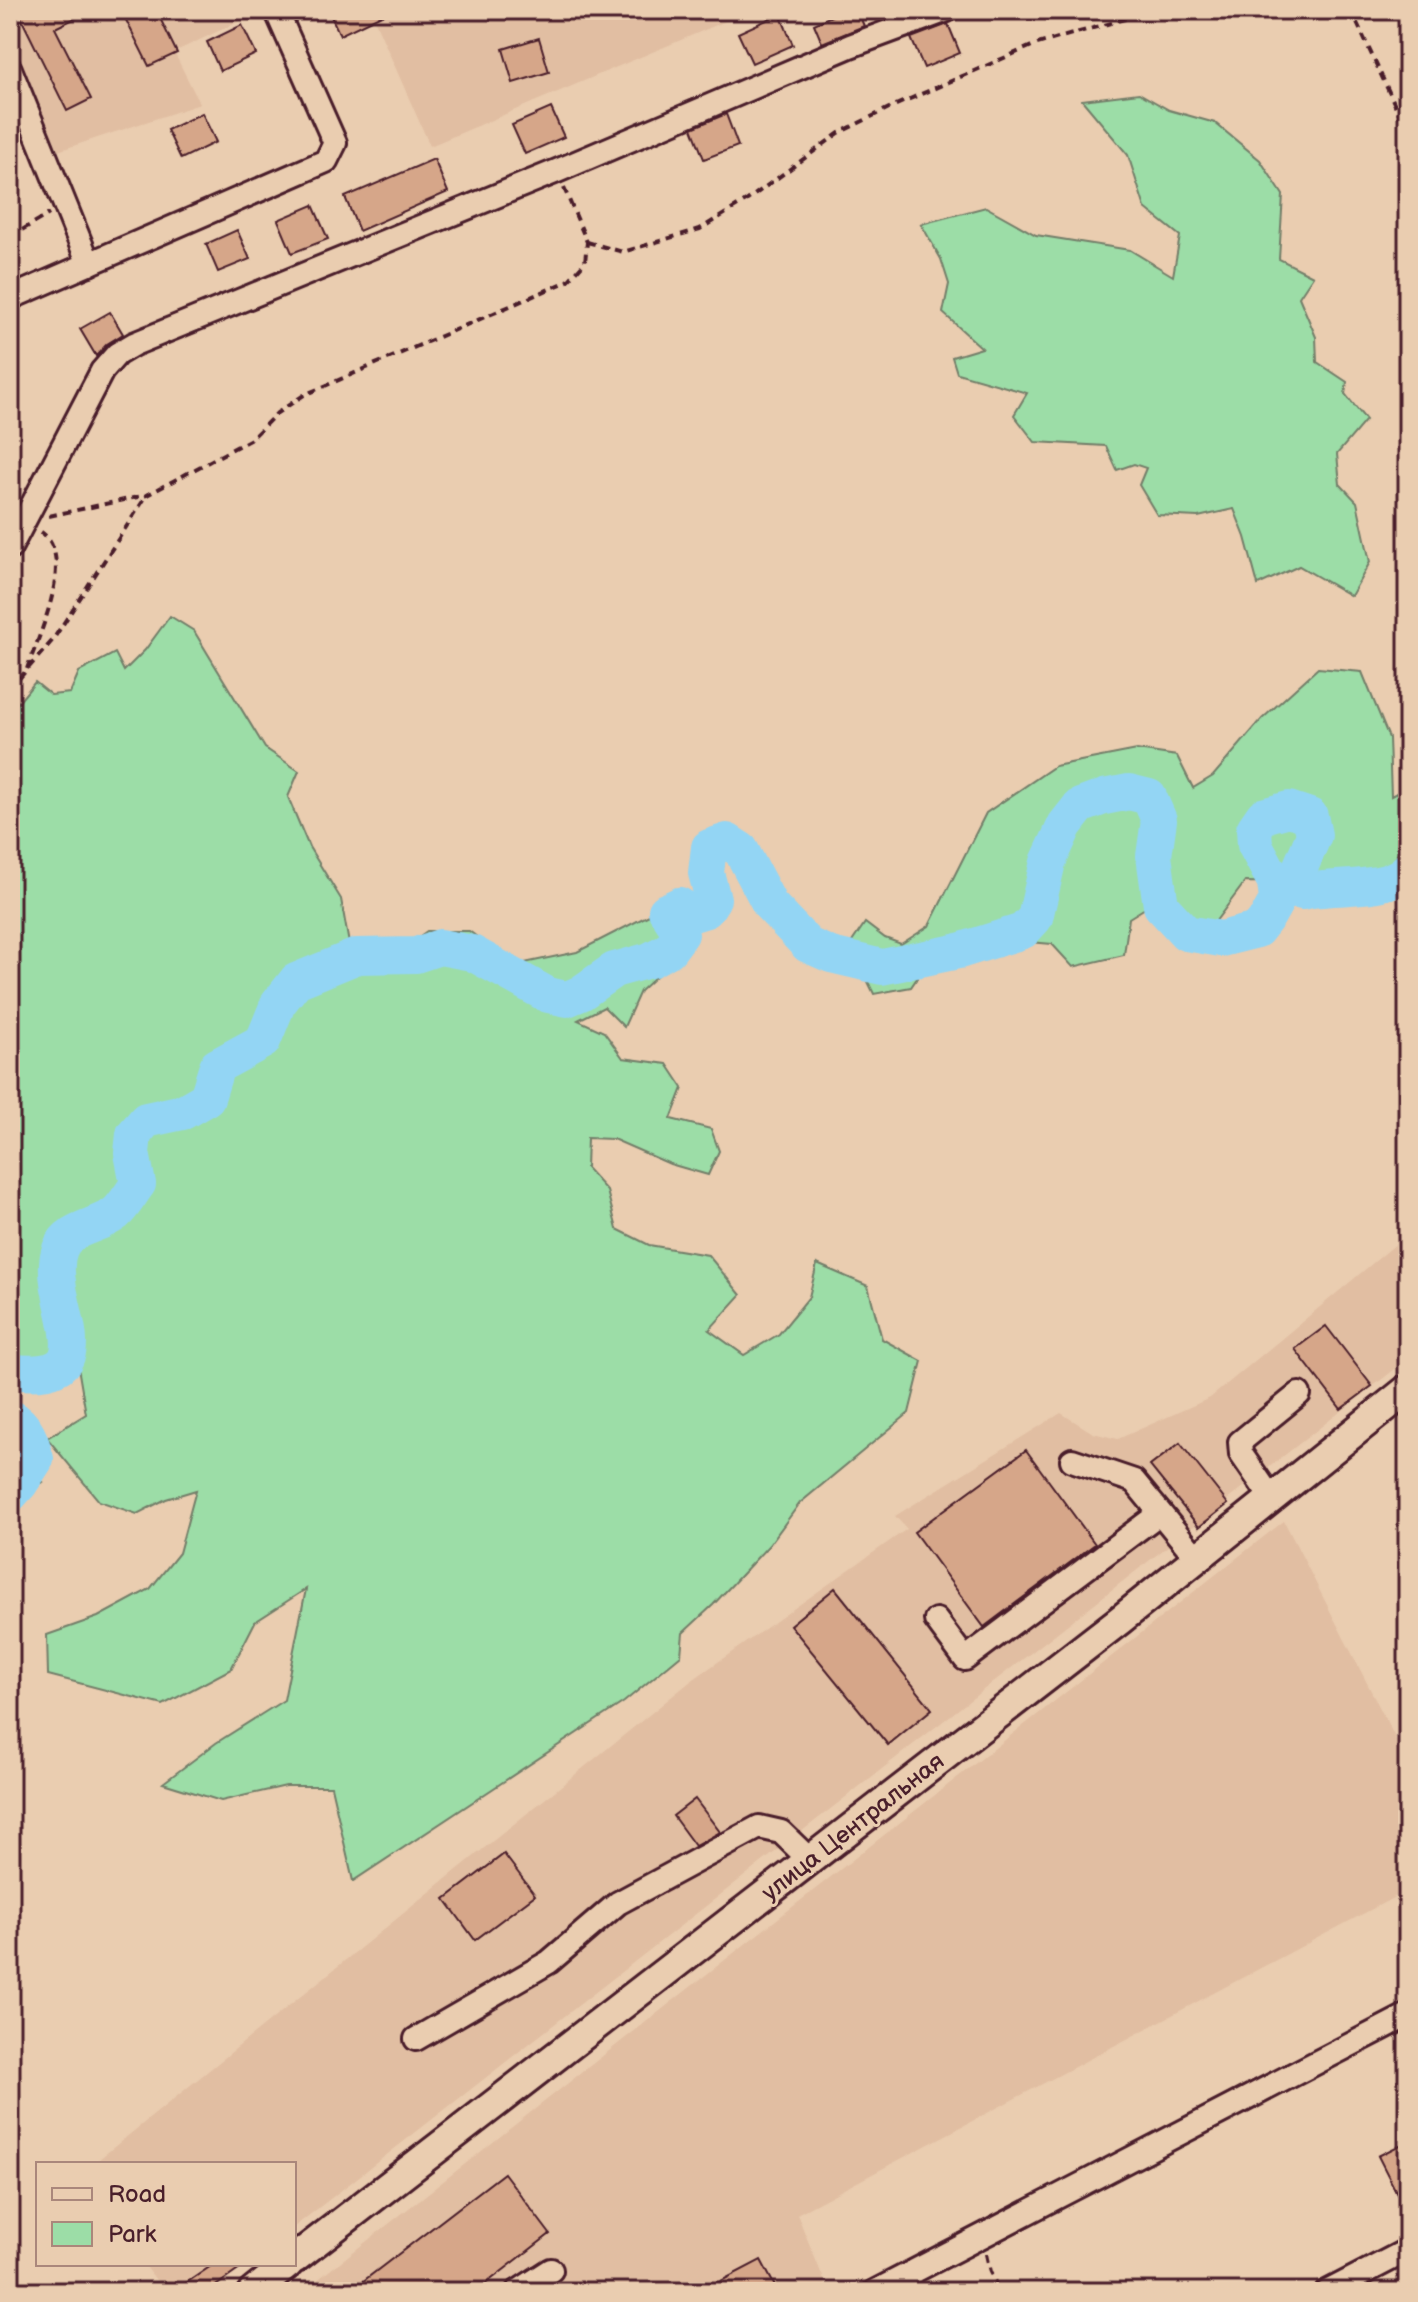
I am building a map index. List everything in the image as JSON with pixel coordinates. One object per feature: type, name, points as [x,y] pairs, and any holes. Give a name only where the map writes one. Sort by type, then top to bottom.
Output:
[{"type":"main road","name":"улица Центральная","points":[[296,2257],[1197,1558],[1408,1389]]},
{"type":"main road","points":[[253,2292],[286,2266]]},
{"type":"street","points":[[10,298],[326,161],[335,143],[276,10]]},
{"type":"street","points":[[10,548],[102,371],[117,354],[134,344],[557,171],[850,46],[947,10]]},
{"type":"street","points":[[10,69],[89,264]]},
{"type":"street","points":[[1272,1499],[1241,1454],[1240,1442],[1299,1394]]},
{"type":"street","points":[[1072,1460],[1134,1481],[1197,1558]]},
{"type":"street","points":[[936,1620],[965,1659],[1160,1513]]},
{"type":"street","points":[[416,2039],[549,1962],[618,1903],[759,1827],[781,1832],[810,1860]]},
{"type":"street","points":[[874,2292],[1408,2015]]},
{"type":"street","points":[[1342,2289],[1408,2250]]},
{"type":"street","points":[[517,2292],[551,2270]]},
{"type":"path","points":[[587,242],[623,252],[700,229],[746,201],[839,133],[889,108],[1034,45],[1156,10]]},
{"type":"path","points":[[1351,10],[1408,133]]},
{"type":"path","points":[[24,521],[147,495],[251,439],[277,413],[304,395],[568,281],[585,262],[587,242],[557,171]]},
{"type":"path","points":[[10,237],[40,221],[64,202]]},
{"type":"path","points":[[10,689],[52,641],[147,495]]},
{"type":"path","points":[[24,521],[48,537],[55,560],[55,590],[26,671]]},
{"type":"path","points":[[981,2237],[990,2272],[1000,2292]]},
{"type":"shaded area","points":[[10,10],[261,11],[174,52],[200,104],[58,151],[10,36]]},
{"type":"shaded area","points":[[370,10],[752,10],[430,146]]},
{"type":"shaded area","points":[[1408,1234],[1408,1359],[296,2225],[296,2162],[95,2162],[691,1681],[907,1529],[895,1516],[1061,1413],[1093,1433],[1118,1439],[1210,1398]]},
{"type":"shaded area","points":[[1284,1521],[1408,1763],[1408,1890],[797,2214],[829,2292],[302,2292]]},
{"type":"shaded area","points":[[146,2266],[243,2266],[210,2292],[165,2292]]},
{"type":"green space","points":[[1139,93],[1169,110],[1215,123],[1260,160],[1283,195],[1279,259],[1313,276],[1299,297],[1316,337],[1317,362],[1347,382],[1345,394],[1366,420],[1337,454],[1340,484],[1357,502],[1370,562],[1351,596],[1299,566],[1258,585],[1234,509],[1198,517],[1157,515],[1139,485],[1146,468],[1134,464],[1117,470],[1106,446],[1035,442],[1014,415],[1027,393],[957,373],[952,357],[982,348],[943,313],[949,284],[941,259],[921,224],[986,207],[1036,235],[1130,250],[1173,276],[1180,236],[1145,208],[1128,155],[1082,100]]},
{"type":"green space","points":[[170,616],[194,631],[265,748],[299,771],[288,797],[309,847],[341,899],[349,944],[394,954],[427,931],[469,931],[515,965],[577,952],[649,915],[681,953],[640,991],[624,1027],[604,1007],[578,1020],[604,1032],[623,1058],[667,1064],[683,1088],[671,1119],[711,1129],[719,1151],[708,1175],[670,1164],[613,1139],[587,1138],[586,1168],[607,1191],[617,1229],[649,1245],[708,1255],[741,1295],[709,1330],[744,1355],[779,1334],[809,1297],[817,1264],[868,1286],[882,1339],[922,1361],[909,1413],[800,1503],[769,1545],[683,1633],[681,1655],[624,1702],[353,1881],[331,1786],[286,1786],[221,1801],[163,1783],[216,1743],[284,1700],[306,1589],[255,1622],[231,1669],[163,1705],[48,1675],[47,1635],[98,1617],[150,1589],[179,1553],[196,1490],[166,1499],[137,1514],[99,1501],[47,1438],[86,1414],[78,1367],[64,1345],[39,1379],[10,1386],[10,706],[17,704],[35,682],[51,695],[70,693],[79,672],[115,653],[124,671],[145,650]]},
{"type":"green space","points":[[1318,668],[1362,672],[1389,738],[1391,796],[1408,787],[1408,832],[1391,867],[1344,885],[1245,882],[1206,934],[1163,897],[1129,918],[1124,955],[1073,967],[1052,944],[1007,940],[959,963],[926,965],[911,987],[874,994],[850,945],[865,923],[885,938],[901,944],[929,926],[986,813],[1055,766],[1137,750],[1177,756],[1193,788],[1213,776],[1262,719]]},
{"type":"green space","points":[[10,1457],[43,1482],[10,1508]]},
{"type":"building","points":[[17,10],[92,10],[55,28],[91,99],[67,111]]},
{"type":"building","points":[[121,10],[156,10],[177,53],[149,66]]},
{"type":"building","points":[[328,10],[392,10],[340,35]]},
{"type":"building","points":[[844,10],[857,10],[864,26],[822,43],[814,24]]},
{"type":"building","points":[[780,14],[793,45],[752,63],[738,33]]},
{"type":"building","points":[[948,24],[960,53],[924,68],[911,38]]},
{"type":"building","points":[[242,25],[256,54],[220,71],[207,42]]},
{"type":"building","points":[[539,38],[549,72],[513,83],[503,49]]},
{"type":"building","points":[[551,108],[564,137],[525,154],[512,125]]},
{"type":"building","points":[[202,113],[216,142],[181,159],[167,130]]},
{"type":"building","points":[[726,114],[738,146],[704,159],[692,128]]},
{"type":"building","points":[[434,159],[448,192],[359,231],[345,197]]},
{"type":"building","points":[[313,205],[328,239],[292,253],[278,220]]},
{"type":"building","points":[[237,230],[250,259],[218,272],[206,244]]},
{"type":"building","points":[[110,312],[123,334],[96,356],[80,329]]},
{"type":"building","points":[[1326,1326],[1372,1386],[1341,1409],[1295,1349]]},
{"type":"building","points":[[1180,1443],[1228,1504],[1199,1527],[1150,1466]]},
{"type":"building","points":[[1026,1450],[1095,1544],[984,1627],[914,1532]]},
{"type":"building","points":[[835,1588],[932,1709],[888,1745],[790,1625]]},
{"type":"building","points":[[695,1799],[720,1832],[695,1846],[673,1816]]},
{"type":"building","points":[[504,1854],[535,1895],[475,1940],[445,1899]]},
{"type":"building","points":[[1408,2141],[1408,2215],[1378,2156]]},
{"type":"building","points":[[504,2173],[550,2234],[475,2292],[349,2292]]},
{"type":"building","points":[[761,2260],[778,2292],[700,2292]]},
{"type":"building","points":[[211,2266],[244,2266],[207,2292],[173,2292]]},
{"type":"waterway","points":[[10,1371],[42,1372],[61,1365],[68,1351],[68,1333],[59,1290],[57,1268],[60,1249],[70,1236],[116,1213],[138,1184],[132,1153],[134,1134],[146,1120],[183,1112],[207,1098],[217,1066],[263,1041],[278,1004],[296,981],[357,956],[416,955],[440,947],[472,953],[548,995],[567,999],[614,970],[650,960],[669,950],[681,934],[666,911],[679,905],[693,914],[706,910],[713,899],[706,873],[709,847],[727,841],[741,850],[770,905],[808,945],[831,955],[882,967],[959,951],[1023,931],[1035,918],[1048,862],[1065,825],[1080,806],[1129,792],[1149,797],[1159,820],[1154,856],[1161,906],[1186,933],[1221,939],[1257,930],[1268,916],[1277,900],[1275,882],[1255,845],[1254,829],[1263,816],[1289,809],[1310,816],[1314,835],[1295,880],[1302,892],[1388,882],[1408,869]]},
{"type":"waterway","points":[[10,1417],[24,1429],[36,1459],[10,1495]]}]
